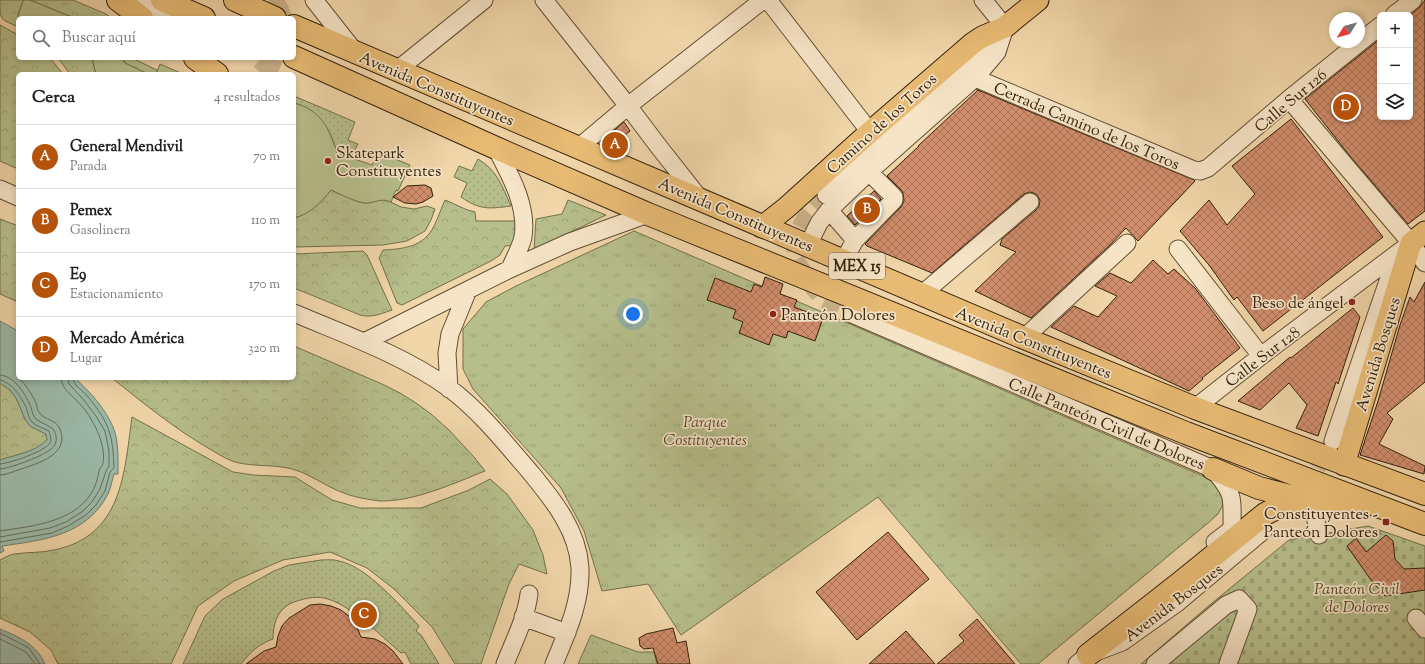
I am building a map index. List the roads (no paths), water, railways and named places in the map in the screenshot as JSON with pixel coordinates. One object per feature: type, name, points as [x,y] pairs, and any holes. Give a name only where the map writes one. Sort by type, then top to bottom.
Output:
[{"type":"highway","points":[[118,0],[139,16]]},
{"type":"highway","points":[[162,0],[199,16]]},
{"type":"highway","points":[[235,0],[271,16]]},
{"type":"highway","name":"Avenida Constituyentes","points":[[296,27],[356,54],[700,199],[762,227],[844,260],[921,295],[1024,338],[1195,408],[1344,465],[1425,494]]},
{"type":"highway","name":"Avenida Constituyentes","points":[[296,58],[496,148],[648,214],[1238,454],[1312,492]]},
{"type":"highway","points":[[198,60],[214,72]]},
{"type":"highway","points":[[1232,529],[1255,509],[1260,496],[1259,488],[1249,467],[1238,454]]},
{"type":"highway","points":[[1213,469],[1259,488],[1312,492],[1384,509],[1425,524]]},
{"type":"highway","points":[[1082,659],[1180,583],[1265,514],[1274,509],[1292,504],[1312,492]]},
{"type":"main road","name":"Camino de los Toros","points":[[762,227],[786,208],[870,132],[973,43],[982,37],[1005,27],[1038,0]]},
{"type":"main road","name":"Avenida Bosques","points":[[1344,465],[1411,243]]},
{"type":"street","points":[[145,0],[164,16]]},
{"type":"street","points":[[314,0],[356,54]]},
{"type":"street","points":[[396,71],[484,0]]},
{"type":"street","points":[[544,0],[700,199]]},
{"type":"street","points":[[578,148],[628,106],[763,0]]},
{"type":"street","points":[[768,0],[870,132]]},
{"type":"street","points":[[808,245],[820,223],[828,203],[869,172],[974,78],[997,52],[1005,27],[983,0]]},
{"type":"street","points":[[1398,12],[1413,0]]},
{"type":"street","name":"Camino de los Toros","points":[[828,203],[1005,27]]},
{"type":"street","name":"Calle Sur 126","points":[[1200,171],[1208,168],[1377,28]]},
{"type":"street","name":"Cerrada Camino de los Toros","points":[[974,78],[1194,170],[1200,171]]},
{"type":"street","points":[[1290,99],[1411,243],[1425,263]]},
{"type":"street","points":[[496,148],[509,173],[523,215],[523,238],[510,269]]},
{"type":"street","points":[[844,260],[855,240],[894,200],[894,197],[869,172]]},
{"type":"street","points":[[0,189],[16,196]]},
{"type":"street","points":[[921,295],[1030,202]]},
{"type":"street","points":[[828,203],[855,240]]},
{"type":"street","points":[[364,342],[510,269],[570,242],[648,214]]},
{"type":"street","points":[[1333,441],[1411,243]]},
{"type":"street","name":"Calle Sur 128","points":[[1195,408],[1261,356],[1411,243]]},
{"type":"street","points":[[1024,338],[1127,244]]},
{"type":"street","points":[[1178,249],[1261,356]]},
{"type":"street","points":[[450,389],[447,353],[450,334],[468,290]]},
{"type":"street","points":[[296,314],[364,342],[421,370],[450,389],[480,416],[522,462],[563,514],[578,554],[580,579],[579,594],[567,633],[554,664]]},
{"type":"street","name":"Calle Panteón Civil de Dolores","points":[[852,314],[1213,469],[1226,484],[1232,498],[1232,529]]},
{"type":"street","points":[[1312,492],[1319,535]]},
{"type":"street","points":[[1082,659],[1108,630],[1134,606],[1232,529]]},
{"type":"street","name":"Avenida Bosques","points":[[1082,659],[1122,642],[1177,602],[1264,530]]},
{"type":"street","points":[[505,664],[524,617],[529,594]]},
{"type":"street","points":[[1155,664],[1226,605],[1239,599],[1248,609],[1228,664]]},
{"type":"street","points":[[524,617],[567,633]]},
{"type":"water","points":[[0,321],[16,330],[16,380],[77,380],[97,401],[106,413],[115,432],[118,474],[114,474],[108,494],[99,508],[88,519],[62,534],[2,546],[4,551],[0,553],[0,460],[31,450],[47,440],[46,434],[30,426],[25,419],[16,398],[10,390],[0,383]]},
{"type":"water","points":[[0,629],[20,638],[32,646],[45,664],[0,664]]},
{"type":"tunnel","points":[[269,0],[277,8],[280,16]]},
{"type":"tunnel","points":[[264,72],[269,66],[271,60]]},
{"type":"tunnel","points":[[826,195],[805,218],[796,235],[796,260],[814,289],[823,299],[852,314]]},
{"type":"tunnel","points":[[1302,488],[1315,472],[1330,445]]},
{"type":"place","name":"Mercado América","points":[[1346,107]]},
{"type":"place","name":"General Mendivil","points":[[615,145]]},
{"type":"place","name":"Skatepark Constituyentes","points":[[328,161]]},
{"type":"place","name":"Pemex","points":[[867,210]]},
{"type":"place","name":"Beso de ángel","points":[[1352,302]]},
{"type":"place","name":"Panteón Dolores","points":[[773,314]]},
{"type":"place","name":"Constituyentes - Panteón Dolores","points":[[1386,522]]},
{"type":"place","name":"E9","points":[[364,615]]},
{"type":"park label","name":"Parque Costituyentes","points":[[705,430]]},
{"type":"park label","name":"Panteón Civil de Dolores","points":[[1357,597]]}]
